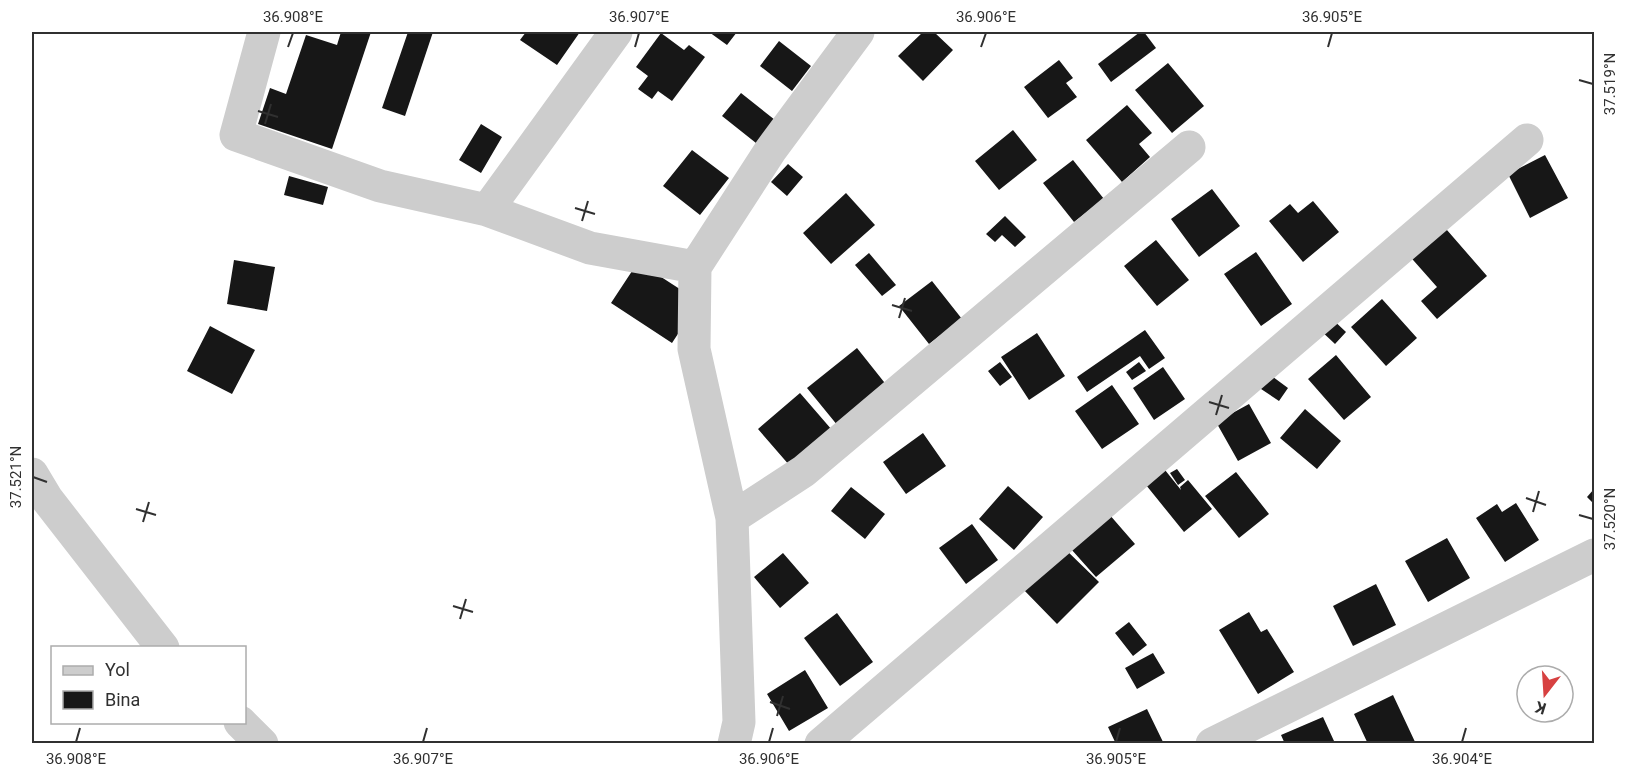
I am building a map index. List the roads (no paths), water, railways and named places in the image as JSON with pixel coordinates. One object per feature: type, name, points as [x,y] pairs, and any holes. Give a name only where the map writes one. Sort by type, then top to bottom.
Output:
[{"type":"street","points":[[264,32],[236,135],[380,186],[487,210],[590,248],[695,267]]},
{"type":"street","points":[[487,210],[615,32]]},
{"type":"street","points":[[734,744],[739,722],[732,518],[694,349],[695,267],[770,151],[858,32]]},
{"type":"street","points":[[821,744],[1527,140]]},
{"type":"street","points":[[732,518],[804,471],[1189,147]]},
{"type":"street","points":[[32,474],[47,499],[162,646]]},
{"type":"street","points":[[1212,744],[1594,555]]},
{"type":"street","points":[[241,724],[262,744]]}]
